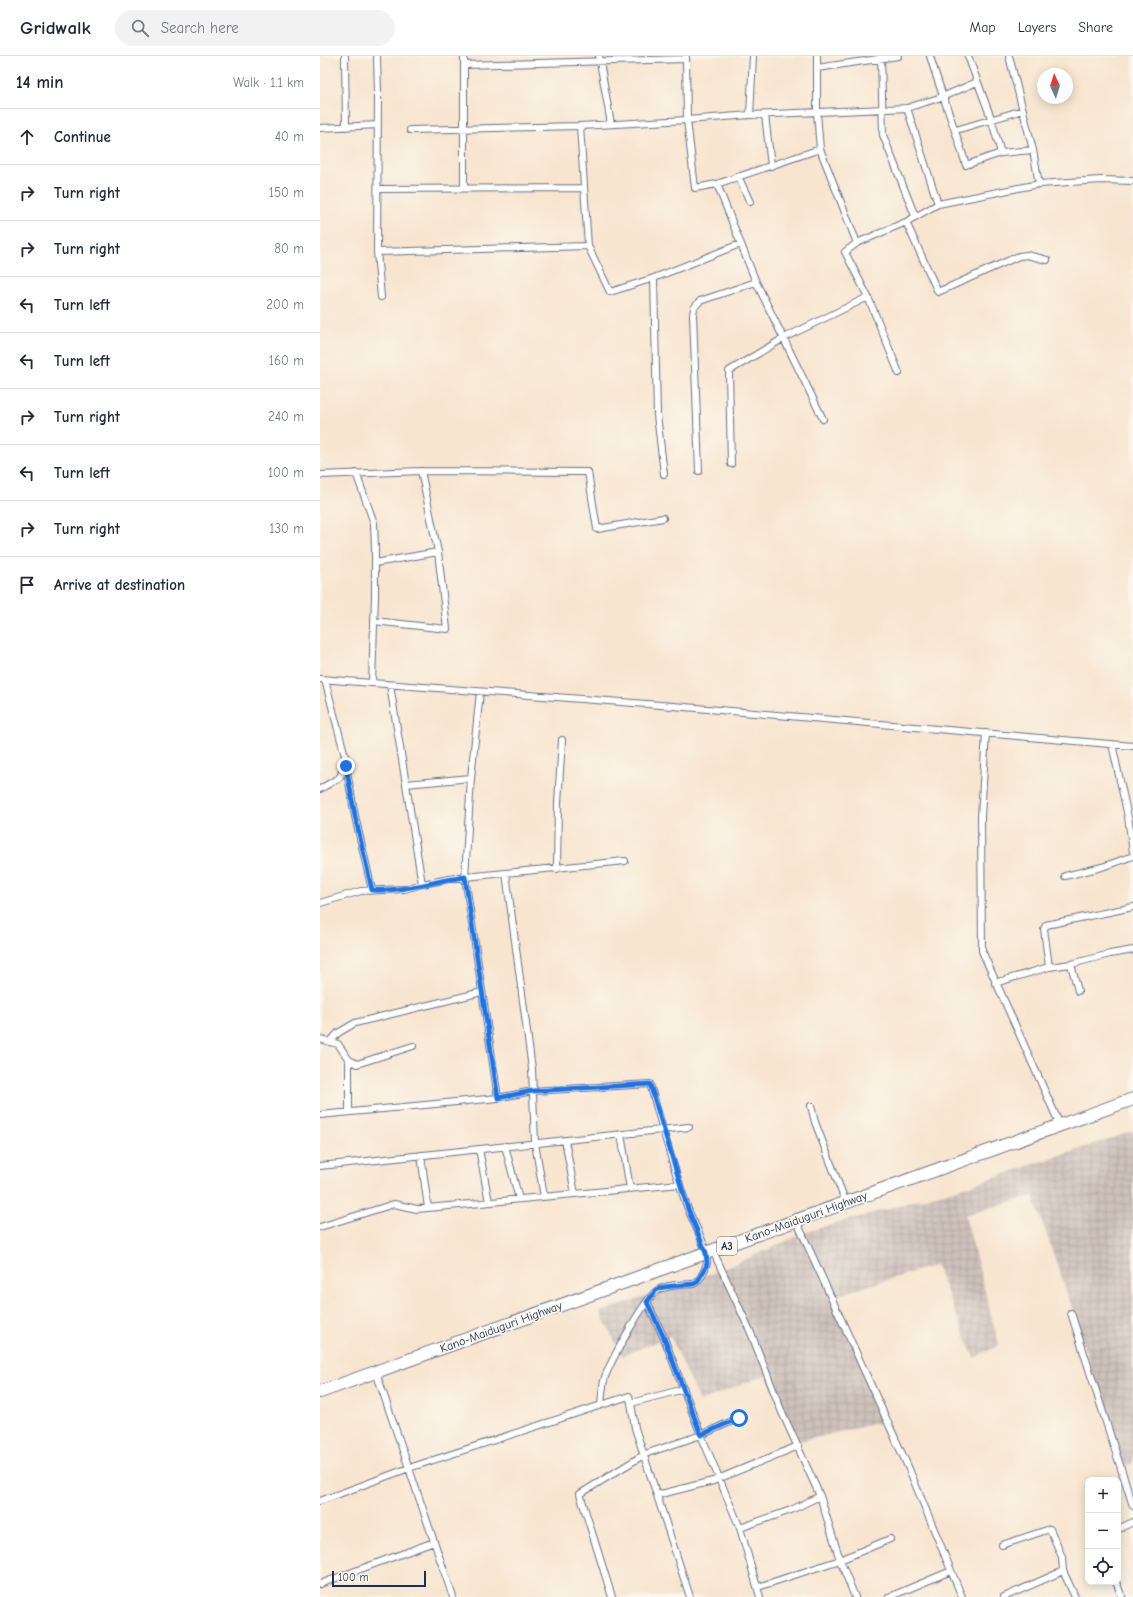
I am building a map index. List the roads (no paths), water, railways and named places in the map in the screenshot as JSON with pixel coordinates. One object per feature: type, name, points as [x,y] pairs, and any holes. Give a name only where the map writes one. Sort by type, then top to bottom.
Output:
[{"type":"highway","name":"Kano-Maiduguri Highway","points":[[320,1392],[1133,1099]]},
{"type":"street","points":[[345,56],[346,127]]},
{"type":"street","points":[[377,56],[377,252],[381,297]]},
{"type":"street","points":[[464,56],[464,188]]},
{"type":"street","points":[[750,115],[753,56]]},
{"type":"street","points":[[817,56],[817,113],[820,149],[857,243]]},
{"type":"street","points":[[817,68],[898,56]]},
{"type":"street","points":[[930,56],[942,97],[956,130],[966,165],[1001,153],[1032,150]]},
{"type":"street","points":[[968,56],[991,118],[1001,153]]},
{"type":"street","points":[[1009,56],[1039,184]]},
{"type":"street","points":[[464,65],[686,57],[687,120],[696,188],[717,184],[820,149]]},
{"type":"street","points":[[881,58],[883,135],[915,216]]},
{"type":"street","points":[[600,59],[611,124]]},
{"type":"street","points":[[410,130],[580,126],[750,115],[907,108],[942,97],[977,82]]},
{"type":"street","points":[[907,108],[938,204]]},
{"type":"street","points":[[956,130],[991,118],[1022,110]]},
{"type":"street","points":[[765,115],[771,166]]},
{"type":"street","points":[[320,128],[378,125]]},
{"type":"street","points":[[580,126],[588,246],[610,292],[654,278],[740,244]]},
{"type":"street","points":[[738,176],[750,202]]},
{"type":"street","points":[[899,373],[868,297],[845,252],[857,243],[906,222],[938,204],[1039,184],[1101,180],[1133,181]]},
{"type":"street","points":[[717,184],[756,282],[823,420]]},
{"type":"street","points":[[378,189],[584,188]]},
{"type":"street","points":[[906,222],[938,292],[1019,256],[1027,255],[1047,260]]},
{"type":"street","points":[[377,252],[588,246]]},
{"type":"street","points":[[654,278],[657,415],[664,474]]},
{"type":"street","points":[[699,471],[694,308],[700,301],[756,282]]},
{"type":"street","points":[[731,464],[729,371],[784,338],[868,297]]},
{"type":"street","points":[[374,621],[447,628],[438,552],[421,471]]},
{"type":"street","points":[[320,474],[421,471],[588,472],[597,529],[663,518]]},
{"type":"street","points":[[356,473],[374,523],[375,563],[372,683]]},
{"type":"street","points":[[375,563],[438,552]]},
{"type":"street","points":[[372,890],[355,816],[346,766],[323,680],[681,707],[1133,746]]},
{"type":"street","points":[[390,685],[422,884]]},
{"type":"street","points":[[480,692],[471,778],[465,877],[498,1098]]},
{"type":"street","points":[[986,734],[981,817],[982,951],[1060,1125]]},
{"type":"street","points":[[557,869],[558,802],[562,740]]},
{"type":"street","points":[[1112,744],[1128,817],[1133,852]]},
{"type":"street","points":[[320,789],[339,778],[346,766]]},
{"type":"street","points":[[406,784],[471,778]]},
{"type":"street","points":[[1065,876],[1102,867],[1133,856]]},
{"type":"street","points":[[320,903],[335,900],[349,894],[372,890],[404,889],[422,884],[465,877],[625,861]]},
{"type":"street","points":[[506,873],[532,1069],[535,1143],[544,1197]]},
{"type":"street","points":[[1049,967],[1044,929],[1046,925],[1133,907]]},
{"type":"street","points":[[996,983],[1049,967],[1071,964],[1133,950]]},
{"type":"street","points":[[1071,964],[1078,991]]},
{"type":"street","points":[[330,1042],[338,1033],[355,1022],[482,992]]},
{"type":"street","points":[[320,1040],[338,1044],[349,1060],[357,1064],[413,1046]]},
{"type":"street","points":[[349,1060],[349,1112]]},
{"type":"street","points":[[320,1115],[498,1098],[532,1091],[650,1084],[688,1209],[751,1333],[781,1410],[820,1496],[840,1560],[855,1597]]},
{"type":"street","points":[[811,1106],[815,1122],[846,1202]]},
{"type":"street","points":[[320,1166],[689,1127]]},
{"type":"street","points":[[621,1134],[630,1189]]},
{"type":"street","points":[[565,1140],[575,1194]]},
{"type":"street","points":[[505,1146],[519,1199]]},
{"type":"street","points":[[479,1149],[489,1202]]},
{"type":"street","points":[[421,1155],[428,1208]]},
{"type":"street","points":[[320,1220],[321,1227],[394,1204],[417,1209],[680,1184]]},
{"type":"street","points":[[796,1220],[909,1469],[962,1597]]},
{"type":"street","points":[[601,1405],[606,1377],[635,1321],[647,1302],[656,1290],[664,1287],[694,1284],[697,1282],[706,1267],[709,1252]]},
{"type":"street","points":[[647,1302],[664,1338],[701,1435],[740,1528],[760,1597]]},
{"type":"street","points":[[1071,1313],[1133,1506]]},
{"type":"street","points":[[376,1372],[453,1597]]},
{"type":"street","points":[[631,1404],[684,1389]]},
{"type":"street","points":[[320,1501],[409,1468],[629,1396],[635,1428],[645,1454],[690,1597]]},
{"type":"street","points":[[612,1597],[580,1494],[645,1454],[701,1435],[739,1418]]},
{"type":"street","points":[[657,1495],[677,1491],[720,1478],[798,1446]]},
{"type":"street","points":[[740,1528],[791,1510],[820,1496]]},
{"type":"street","points":[[1121,1528],[1133,1522]]},
{"type":"street","points":[[1002,1545],[1050,1529],[1062,1557],[1063,1571],[1075,1597]]},
{"type":"street","points":[[758,1587],[840,1560],[890,1539]]},
{"type":"street","points":[[320,1584],[434,1542]]},
{"type":"street","points":[[888,1597],[951,1571]]},
{"type":"street","points":[[1004,1597],[1063,1571]]},
{"type":"street","points":[[1117,1585],[1122,1597]]}]
